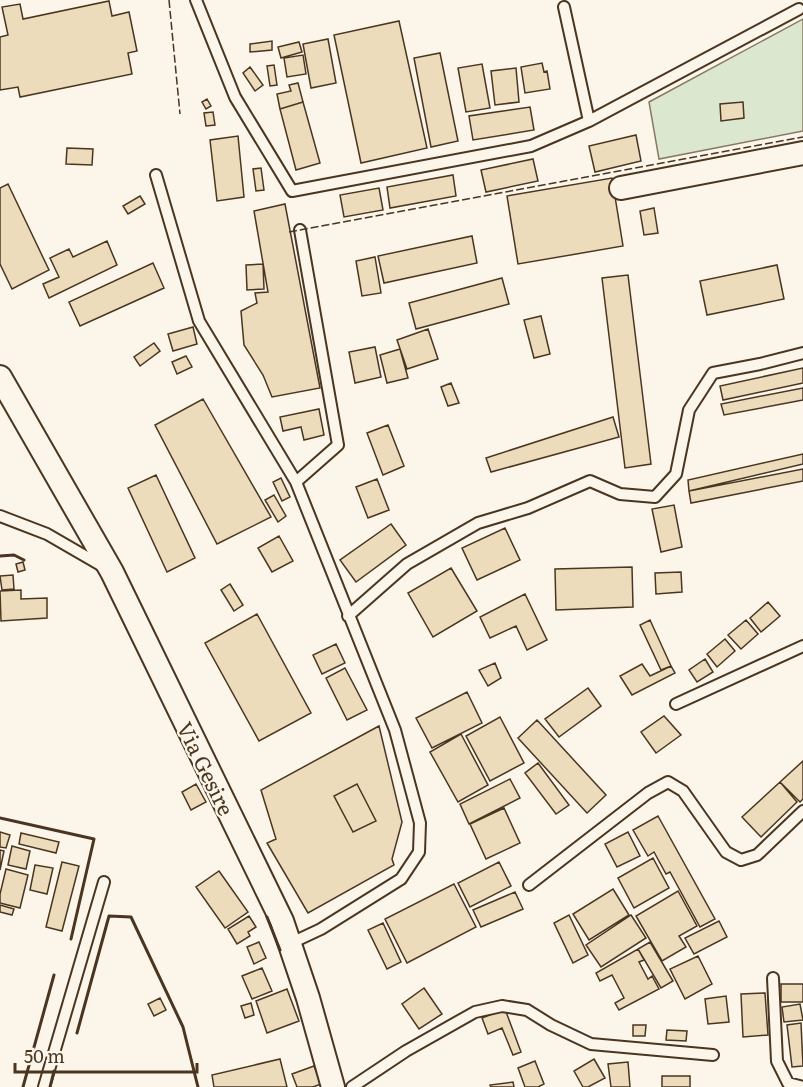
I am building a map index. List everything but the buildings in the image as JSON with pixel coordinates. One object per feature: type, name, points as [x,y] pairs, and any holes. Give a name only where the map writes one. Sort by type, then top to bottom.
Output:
[{"type":"street","points":[[621,188],[803,153]]},
{"type":"street","name":"Via Gesire","points":[[0,377],[112,572],[282,921],[308,998],[333,1087]]},
{"type":"lane","points":[[196,0],[235,97],[292,191],[531,146],[589,121],[799,9]]},
{"type":"lane","points":[[564,7],[589,121]]},
{"type":"lane","points":[[156,175],[199,321],[296,482],[395,730],[420,823],[419,852],[401,879],[321,929],[290,944]]},
{"type":"lane","points":[[296,482],[338,445],[300,230]]},
{"type":"lane","points":[[348,616],[407,564],[478,523],[528,508],[590,481],[620,494],[655,497],[675,474],[689,410],[713,373],[803,353]]},
{"type":"lane","points":[[0,516],[47,534],[112,572]]},
{"type":"lane","points":[[676,705],[803,646]]},
{"type":"lane","points":[[529,885],[648,793],[668,782],[683,791],[726,852],[741,860],[757,855],[803,811]]},
{"type":"lane","points":[[44,1087],[104,882]]},
{"type":"lane","points":[[773,978],[777,1061],[788,1083],[802,1087]]},
{"type":"lane","points":[[352,1087],[406,1051],[475,1012],[502,1006],[527,1010],[591,1044],[713,1055]]},
{"type":"green space","points":[[803,19],[803,131],[659,159],[649,102]]},
{"type":"fence","points":[[169,0],[180,114]]},
{"type":"fence","points":[[289,232],[803,137]]},
{"type":"wall","points":[[0,556],[14,555],[24,560]]},
{"type":"wall","points":[[0,818],[94,839],[71,939]]},
{"type":"wall","points":[[77,1033],[109,916],[131,917],[183,1027],[198,1087]]},
{"type":"wall","points":[[267,917],[280,950]]},
{"type":"wall","points":[[23,1087],[54,975]]},
{"type":"wall","points":[[50,1087],[54,1071]]}]
